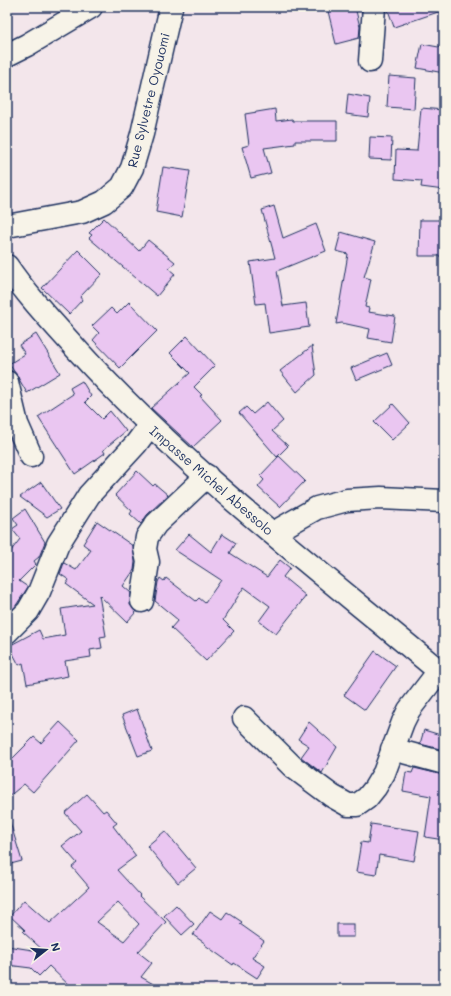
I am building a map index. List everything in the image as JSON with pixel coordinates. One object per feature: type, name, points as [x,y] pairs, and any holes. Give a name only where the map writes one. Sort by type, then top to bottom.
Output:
[{"type":"street","points":[[7,55],[28,45],[91,7]]},
{"type":"street","name":"Rue Sylvetre Oyouomi","points":[[7,226],[82,212],[104,202],[122,187],[132,168],[138,148],[171,7]]},
{"type":"street","points":[[370,61],[374,7]]},
{"type":"street","name":"Impasse Michel Abessolo","points":[[11,281],[107,383],[150,425],[273,533],[439,671],[409,710],[402,722],[392,749]]},
{"type":"street","points":[[7,382],[17,424],[31,456]]},
{"type":"street","points":[[7,632],[28,611],[39,592],[58,544],[89,495],[136,444],[150,425]]},
{"type":"street","points":[[142,601],[148,562],[145,548],[147,537],[156,524],[207,476]]},
{"type":"street","points":[[273,533],[317,508],[347,500],[380,498],[444,501]]},
{"type":"street","points":[[244,718],[293,767],[332,796],[348,805],[357,804],[367,798],[375,788],[392,755],[392,749],[444,763]]},
{"type":"building","points":[[327,7],[355,7],[360,27],[359,38],[336,44]]},
{"type":"building","points":[[387,7],[443,7],[444,10],[394,27]]},
{"type":"building","points":[[422,44],[444,48],[444,73],[417,68]]},
{"type":"building","points":[[389,76],[416,78],[414,109],[387,107]]},
{"type":"building","points":[[348,94],[370,98],[368,117],[346,114]]},
{"type":"building","points":[[421,108],[444,110],[444,190],[421,187],[422,181],[395,179],[396,150],[417,151]]},
{"type":"building","points":[[275,109],[276,121],[292,119],[293,121],[337,121],[337,141],[295,141],[295,144],[264,148],[271,173],[251,178],[242,147],[249,145],[245,114]]},
{"type":"building","points":[[370,137],[392,138],[391,160],[369,159]]},
{"type":"building","points":[[163,167],[190,171],[182,217],[156,212]]},
{"type":"building","points":[[274,206],[283,238],[316,224],[326,251],[277,271],[283,306],[306,303],[309,327],[269,333],[265,303],[256,304],[250,262],[275,258],[262,210]]},
{"type":"building","points":[[104,218],[139,251],[148,240],[175,262],[169,269],[175,274],[157,296],[89,238],[92,235],[89,233]]},
{"type":"building","points":[[420,220],[444,220],[444,256],[419,256]]},
{"type":"building","points":[[341,232],[375,242],[364,277],[371,279],[365,307],[369,308],[368,312],[395,316],[391,342],[368,338],[370,329],[342,323],[336,324],[348,254],[336,251]]},
{"type":"building","points":[[78,250],[102,274],[80,297],[82,300],[69,314],[42,288]]},
{"type":"building","points":[[129,302],[157,331],[120,368],[93,340],[99,333],[92,326],[111,308],[117,314]]},
{"type":"building","points":[[36,334],[60,373],[27,393],[9,364],[25,354],[19,345]]},
{"type":"building","points":[[187,336],[215,366],[194,387],[202,395],[200,396],[222,420],[193,447],[151,408],[190,373],[170,353]]},
{"type":"building","points":[[312,346],[316,375],[297,392],[280,371]]},
{"type":"building","points":[[387,353],[392,365],[356,380],[351,368]]},
{"type":"building","points":[[82,381],[91,396],[85,402],[102,419],[110,411],[126,431],[103,450],[105,453],[75,474],[38,417],[73,394],[70,388]]},
{"type":"building","points":[[267,402],[283,421],[272,431],[288,446],[277,457],[239,413],[246,407],[253,414]]},
{"type":"building","points":[[393,404],[410,423],[392,440],[374,422]]},
{"type":"building","points":[[279,456],[305,481],[280,507],[258,487],[264,480],[260,476]]},
{"type":"building","points":[[137,471],[153,486],[155,484],[168,495],[147,515],[141,524],[130,514],[132,511],[115,495]]},
{"type":"building","points":[[41,482],[60,509],[47,517],[20,497]]},
{"type":"building","points":[[25,509],[45,542],[39,557],[34,561],[36,564],[19,581],[28,587],[15,607],[7,614],[7,556],[20,539],[12,529],[18,525],[13,518]]},
{"type":"building","points":[[97,521],[133,546],[135,562],[134,570],[123,586],[131,593],[130,605],[136,612],[127,622],[99,595],[106,636],[100,637],[102,648],[90,650],[91,657],[65,661],[68,676],[27,684],[23,663],[19,665],[9,646],[39,630],[43,639],[65,635],[61,609],[93,604],[66,584],[69,580],[60,574],[64,563],[76,570],[91,550],[83,544]]},
{"type":"building","points":[[189,534],[211,552],[222,534],[236,543],[230,553],[267,577],[280,560],[290,568],[283,577],[306,596],[276,634],[259,621],[270,606],[244,587],[223,620],[234,631],[206,661],[171,628],[178,620],[155,601],[160,578],[164,581],[166,578],[196,601],[199,598],[205,603],[221,580],[175,550]]},
{"type":"building","points":[[375,651],[396,666],[365,710],[344,695]]},
{"type":"building","points":[[137,709],[152,751],[138,756],[122,715]]},
{"type":"building","points":[[60,722],[79,740],[33,792],[24,784],[7,798],[7,764],[34,737],[41,743]]},
{"type":"building","points":[[309,722],[337,747],[322,773],[301,757],[309,746],[298,739]]},
{"type":"building","points":[[424,730],[444,736],[444,750],[420,744]]},
{"type":"building","points":[[414,768],[444,775],[444,840],[425,837],[431,796],[403,791],[406,772],[412,773]]},
{"type":"building","points":[[87,794],[103,812],[106,810],[117,823],[113,826],[136,856],[117,870],[140,895],[139,896],[166,922],[138,952],[152,963],[141,977],[162,989],[73,989],[49,966],[39,976],[31,968],[7,965],[7,946],[45,952],[23,932],[25,930],[10,916],[24,900],[50,923],[89,887],[72,867],[77,863],[62,846],[81,831],[65,813]],"holes":[[[118,902],[139,924],[124,941],[97,922]]]},
{"type":"building","points":[[10,822],[22,861],[7,865],[7,823]]},
{"type":"building","points":[[371,824],[419,831],[414,861],[379,855],[376,875],[356,872],[361,842],[368,843]]},
{"type":"building","points":[[165,831],[196,868],[178,883],[147,846]]},
{"type":"building","points":[[176,905],[194,924],[182,935],[164,916]]},
{"type":"building","points":[[210,911],[222,919],[227,912],[242,922],[240,924],[264,941],[252,958],[265,966],[257,978],[234,963],[233,965],[193,935]]},
{"type":"building","points":[[337,924],[354,924],[354,937],[337,937]]}]
